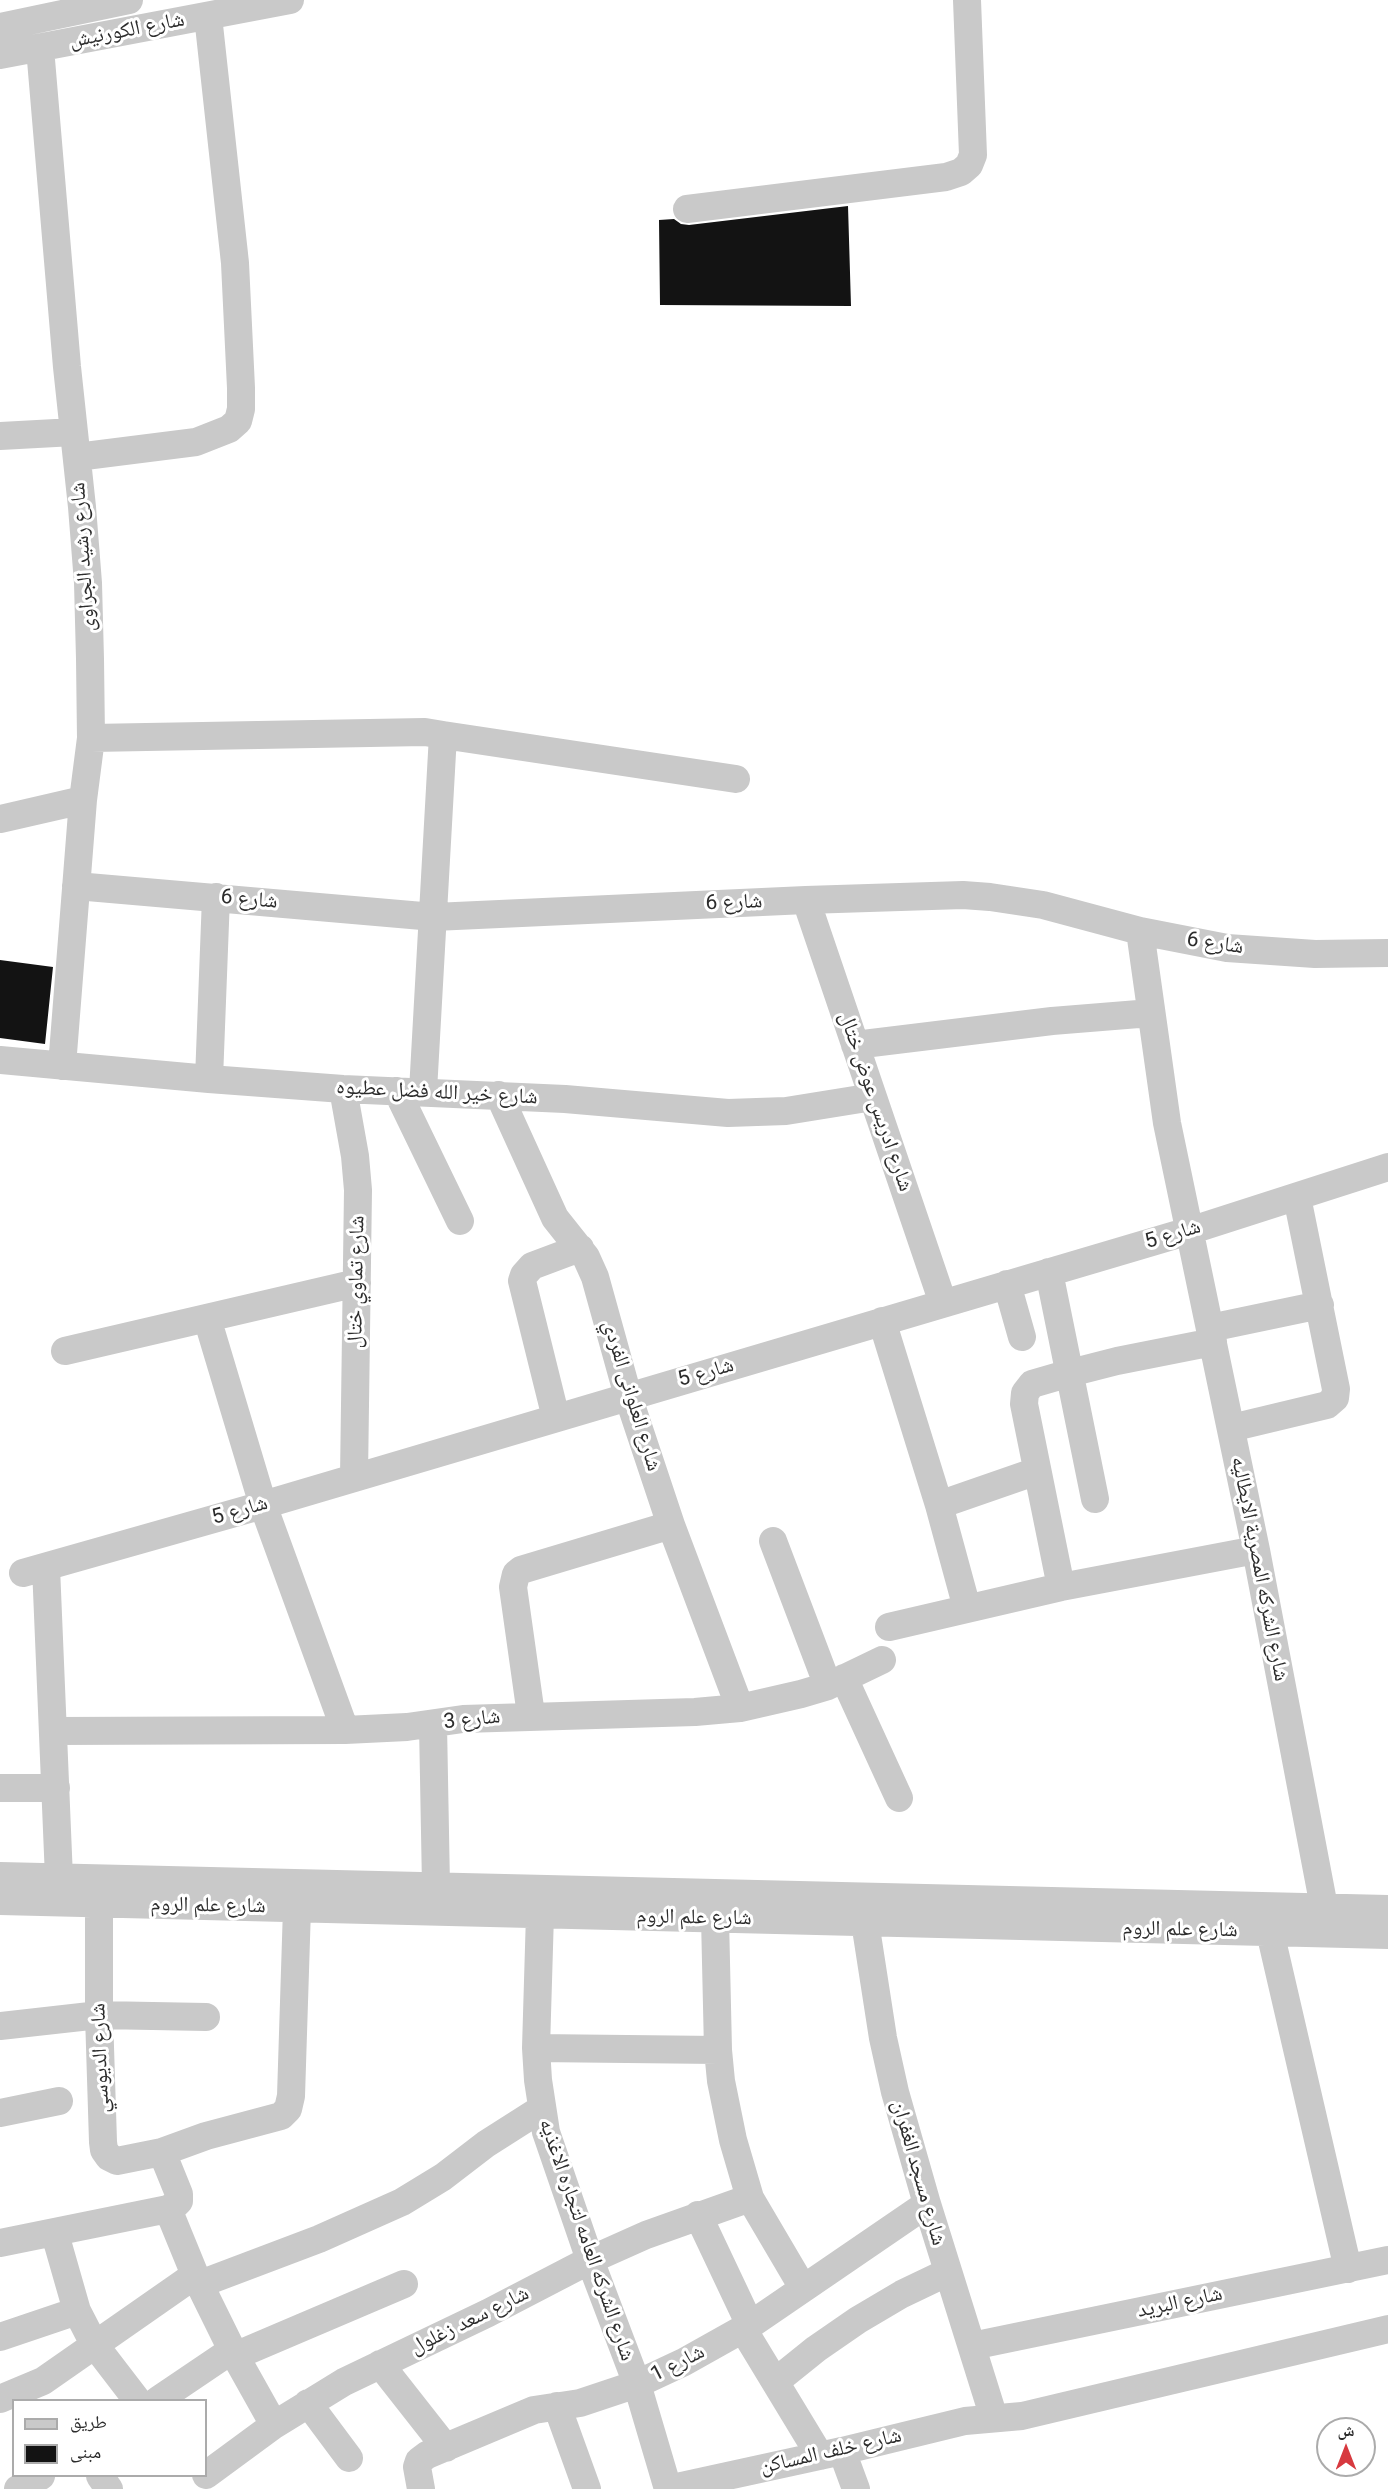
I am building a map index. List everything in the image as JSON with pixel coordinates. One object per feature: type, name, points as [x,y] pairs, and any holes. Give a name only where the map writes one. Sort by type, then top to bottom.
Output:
[{"type":"street","name":"شارع الكورنيش","points":[[0,27],[129,0]]},
{"type":"street","name":"شارع الكورنيش","points":[[0,55],[290,0]]},
{"type":"street","points":[[687,209],[946,177],[961,172],[969,165],[973,154],[967,0]]},
{"type":"street","points":[[0,436],[75,444],[196,442],[229,429],[238,421],[241,409],[241,388],[235,263],[208,16]]},
{"type":"street","name":"شارع رشيد الجراوى","points":[[40,48],[88,583],[91,738],[83,800],[62,1066]]},
{"type":"street","points":[[91,738],[425,732],[736,779]]},
{"type":"street","points":[[443,735],[434,917],[410,1091],[460,1221]]},
{"type":"street","points":[[0,819],[83,800]]},
{"type":"street","name":"شارع 6","points":[[76,886],[434,917],[963,895],[1043,905],[1140,931],[1227,948],[1271,952],[1388,953]]},
{"type":"street","points":[[209,1079],[216,897]]},
{"type":"street","name":"شارع ادريس عوض ختال","points":[[806,900],[943,1303]]},
{"type":"street","name":"شارع الشركه المصرية الايطاليه","points":[[1140,931],[1167,1123],[1256,1550],[1324,1907]]},
{"type":"street","points":[[855,1045],[1052,1021],[1151,1013]]},
{"type":"street","name":"شارع خير الله فضل عطيوه","points":[[0,1060],[343,1089],[499,1095],[757,1113],[873,1098]]},
{"type":"street","name":"شارع تماوي ختال","points":[[343,1089],[355,1156],[358,1190],[354,1477]]},
{"type":"street","name":"شارع العلوانى الفردي","points":[[499,1095],[555,1218],[580,1248],[595,1277],[628,1396],[671,1525],[740,1708]]},
{"type":"street","name":"شارع 5","points":[[54,1731],[34,1570],[263,1505],[1190,1231],[1388,1167]]},
{"type":"street","points":[[1231,1428],[1327,1405],[1335,1398],[1336,1389],[1298,1197]]},
{"type":"street","points":[[556,1418],[522,1281],[532,1266],[580,1248]]},
{"type":"street","points":[[1049,1272],[1095,1500]]},
{"type":"street","points":[[65,1351],[357,1282]]},
{"type":"street","points":[[1007,1284],[1022,1337]]},
{"type":"street","points":[[1061,1587],[1024,1404],[1025,1393],[1032,1384],[1320,1305]]},
{"type":"street","points":[[207,1318],[263,1505],[345,1730]]},
{"type":"street","points":[[882,1321],[939,1505],[967,1608]]},
{"type":"street","points":[[939,1505],[1037,1471]]},
{"type":"street","points":[[531,1715],[513,1587],[516,1574],[521,1570],[671,1525]]},
{"type":"street","points":[[773,1541],[836,1682],[899,1798]]},
{"type":"street","points":[[889,1627],[1061,1587],[1256,1550]]},
{"type":"street","name":"شارع 3","points":[[54,1731],[345,1730],[531,1715],[695,1712],[740,1708],[771,1702],[836,1682],[882,1660]]},
{"type":"street","points":[[433,1724],[436,1886]]},
{"type":"street","points":[[54,1731],[60,1878]]},
{"type":"street","points":[[0,1788],[56,1788]]},
{"type":"street","name":"شارع علم الروم","points":[[0,1876],[436,1886],[865,1922],[1388,1935]]},
{"type":"street","name":"شارع علم الروم","points":[[0,1901],[540,1914],[703,1910],[1324,1907],[1388,1909]]},
{"type":"street","name":"شارع الديوسي","points":[[99,1903],[99,2015],[104,2150],[117,2162],[162,2152]]},
{"type":"street","points":[[0,2242],[55,2234],[168,2209],[179,2201],[179,2194],[162,2152],[206,2136],[281,2116],[288,2109],[291,2096],[297,1908]]},
{"type":"street","points":[[703,1910],[726,2111],[750,2198],[802,2288]]},
{"type":"street","name":"شارع الشركه العامه لتجاره الاغذيه","points":[[540,1914],[536,2048],[541,2109],[552,2150],[590,2260],[637,2384],[668,2489]]},
{"type":"street","name":"شارع مسجد الغفران","points":[[865,1922],[887,2060],[927,2204],[994,2418]]},
{"type":"street","points":[[1270,1932],[1348,2269]]},
{"type":"street","points":[[0,2026],[99,2015],[206,2017]]},
{"type":"street","points":[[536,2048],[718,2050]]},
{"type":"street","points":[[0,2113],[59,2101]]},
{"type":"street","points":[[0,2399],[43,2381],[94,2344],[197,2279],[340,2230],[402,2202],[443,2177],[486,2144],[541,2109]]},
{"type":"street","name":"شارع سعد زغلول","points":[[207,2475],[308,2403],[380,2364],[488,2313],[590,2260],[698,2216],[750,2198]]},
{"type":"street","name":"شارع 1","points":[[419,2483],[417,2466],[423,2458],[534,2410],[580,2403],[637,2384],[684,2362],[746,2327],[927,2204]]},
{"type":"street","points":[[168,2209],[197,2279],[274,2425]]},
{"type":"street","points":[[698,2216],[746,2327],[775,2382],[856,2489]]},
{"type":"street","points":[[55,2234],[78,2311],[94,2344],[136,2399]]},
{"type":"street","name":"شارع البريد","points":[[972,2346],[1388,2260]]},
{"type":"street","points":[[775,2382],[816,2349],[858,2320],[902,2294],[948,2272]]},
{"type":"street","points":[[160,2399],[234,2353],[404,2284]]},
{"type":"street","points":[[0,2337],[78,2311]]},
{"type":"street","name":"شارع خلف المساكن","points":[[668,2489],[743,2480],[831,2453],[965,2421],[1022,2416],[1388,2329]]},
{"type":"street","points":[[380,2364],[446,2448]]},
{"type":"street","points":[[308,2403],[349,2458]]},
{"type":"street","points":[[557,2406],[587,2489]]},
{"type":"street","points":[[18,2489],[38,2477]]},
{"type":"building","points":[[848,206],[851,306],[660,305],[659,220],[674,219],[681,224],[689,225]]},
{"type":"building","points":[[0,960],[53,967],[45,1044],[0,1038]]}]
